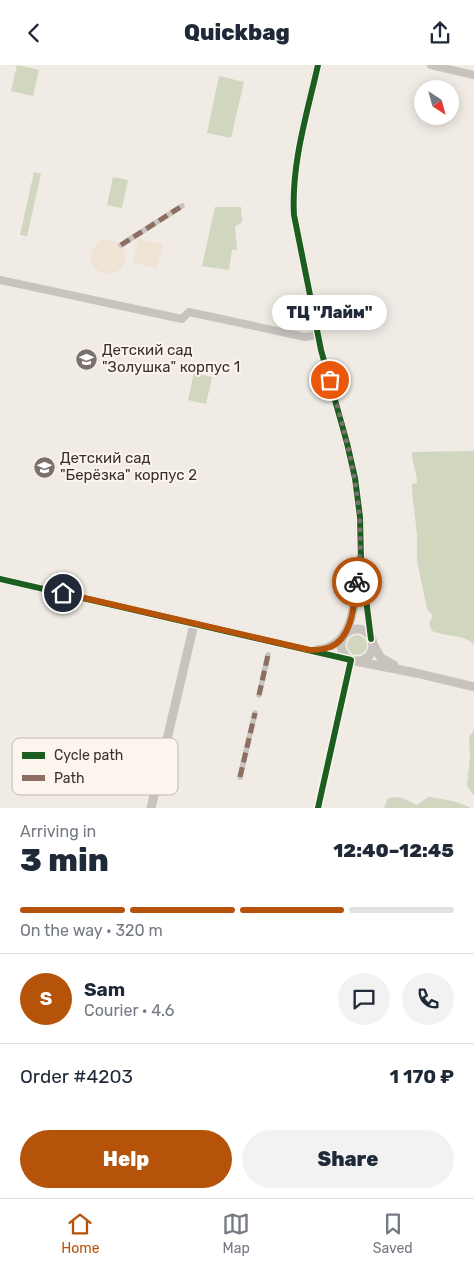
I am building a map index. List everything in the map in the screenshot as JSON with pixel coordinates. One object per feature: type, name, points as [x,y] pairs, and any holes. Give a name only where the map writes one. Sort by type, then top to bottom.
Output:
[{"type":"street","points":[[310,650],[332,646],[345,635],[352,630],[360,629],[367,633],[372,640],[372,649],[368,656],[362,660],[353,660],[345,656],[341,649],[341,641],[345,635],[350,621],[360,577],[360,517],[354,472],[318,335],[296,224],[293,199],[295,170],[318,65]]},
{"type":"street","points":[[431,65],[474,75]]},
{"type":"street","points":[[121,245],[182,206]]},
{"type":"street","points":[[0,280],[182,319],[189,312],[305,337],[318,335]]},
{"type":"street","points":[[360,577],[376,652],[381,658],[393,665],[416,673]]},
{"type":"street","points":[[0,579],[474,687]]},
{"type":"street","points":[[167,738],[194,624]]},
{"type":"street","points":[[259,695],[268,655]]},
{"type":"street","points":[[318,808],[353,660]]},
{"type":"street","points":[[240,777],[255,713]]},
{"type":"street","points":[[151,808],[154,795]]},
{"type":"green space","points":[[17,65],[39,70],[33,96],[11,91]]},
{"type":"green space","points":[[219,76],[244,82],[231,138],[207,133]]},
{"type":"green space","points":[[34,172],[41,174],[27,236],[20,235]]},
{"type":"green space","points":[[113,177],[128,180],[122,208],[107,205]]},
{"type":"green space","points":[[215,207],[241,207],[242,222],[235,227],[237,250],[232,250],[229,270],[202,266]]},
{"type":"green space","points":[[194,373],[212,377],[206,404],[188,400]]},
{"type":"green space","points":[[474,451],[474,644],[459,637],[432,631],[429,623],[433,616],[427,609],[417,561],[417,534],[412,484],[417,483],[412,452]]},
{"type":"green space","points":[[357,635],[364,638],[367,645],[364,652],[357,655],[350,652],[347,645],[350,638]]},
{"type":"green space","points":[[474,730],[474,796],[467,786],[470,756],[469,737]]},
{"type":"green space","points":[[400,797],[417,805],[428,797],[450,801],[471,808],[384,808],[388,798]]},
{"type":"shaded area","points":[[138,239],[163,244],[157,268],[133,263]]},
{"type":"shaded area","points":[[108,240],[115,241],[120,245],[124,250],[124,264],[120,269],[115,273],[108,274],[101,273],[96,269],[92,264],[91,257],[92,250],[96,245],[101,241]]},
{"type":"marked path","points":[[121,245],[182,206]]},
{"type":"marked path","points":[[259,695],[268,655]]},
{"type":"marked path","points":[[240,777],[255,713]]},
{"type":"cycle path","points":[[318,65],[297,158],[294,215],[321,350],[355,478],[360,517],[361,559],[371,639]]},
{"type":"cycle path","points":[[0,579],[351,660],[318,808]]},
{"type":"way so far","points":[[330,380],[347,443],[358,499],[361,559],[357,582]]},
{"type":"place","name":"Детский сад \"Золушка\" корпус 1","points":[[86,359]]},
{"type":"place","name":"ТЦ \"Лайм\"","points":[[330,380]]},
{"type":"place","name":"Детский сад \"Берёзка\" корпус 2","points":[[44,467]]},
{"type":"route","points":[[63,593],[310,650],[332,646],[345,635],[354,604],[357,582]]}]
